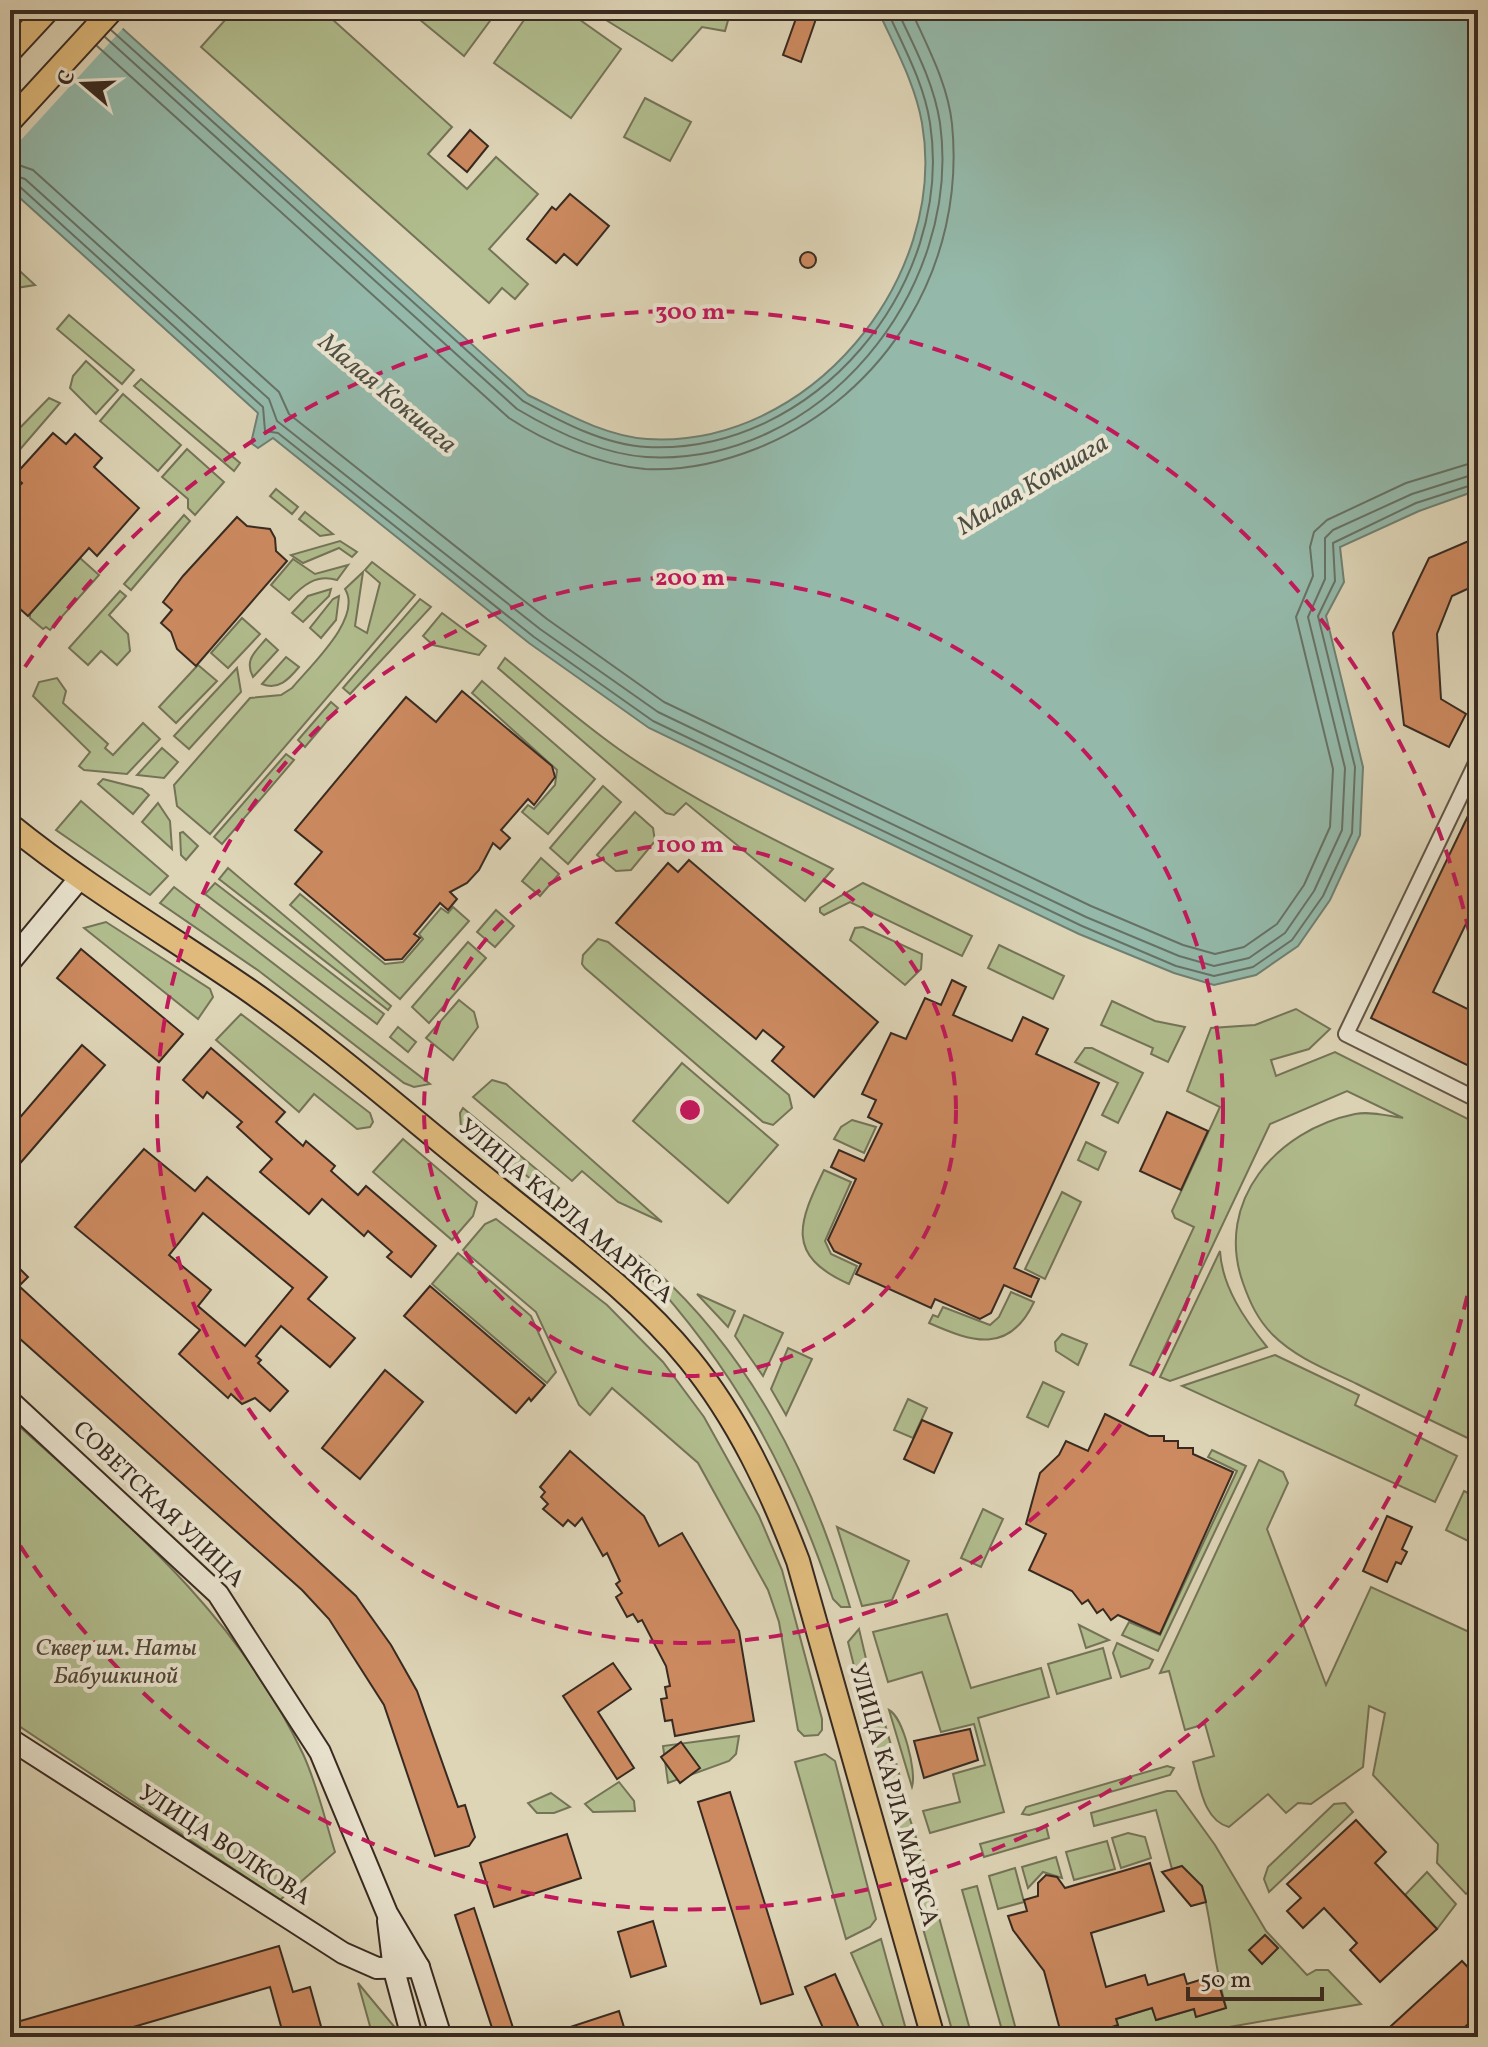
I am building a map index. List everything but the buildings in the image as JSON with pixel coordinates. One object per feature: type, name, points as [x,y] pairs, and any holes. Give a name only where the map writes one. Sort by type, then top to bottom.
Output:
[{"type":"main road","points":[[10,51],[48,10]]},
{"type":"main road","points":[[10,121],[112,10]]},
{"type":"main road","name":"УЛИЦА КАРЛА МАРКСА","points":[[10,825],[79,879],[246,989],[414,1119],[591,1263],[658,1323],[690,1361],[752,1456],[776,1503],[798,1561],[933,2037]]},
{"type":"street","points":[[1478,759],[1346,1034],[1478,1100]]},
{"type":"street","points":[[10,962],[79,879]]},
{"type":"street","name":"СОВЕТСКАЯ УЛИЦА","points":[[10,1401],[218,1594],[320,1752],[387,1913],[419,1967],[441,2037]]},
{"type":"street","name":"УЛИЦА ВОЛКОВА","points":[[10,1739],[343,1953],[377,1968],[394,1970],[419,1967]]},
{"type":"street","name":"СОВЕТСКАЯ УЛИЦА","points":[[387,1913],[394,1970],[412,2037]]},
{"type":"green space","points":[[234,10],[322,10],[452,127],[428,154],[467,189],[496,157],[538,194],[489,249],[528,284],[515,299],[502,288],[489,303],[201,47]]},
{"type":"green space","points":[[408,10],[498,10],[464,56]]},
{"type":"green space","points":[[531,10],[566,10],[621,49],[571,118],[494,63]]},
{"type":"green space","points":[[590,10],[731,10],[725,31],[702,27],[672,61]]},
{"type":"green space","points":[[645,98],[691,122],[670,161],[624,137]]},
{"type":"green space","points":[[10,262],[35,285],[10,289]]},
{"type":"green space","points":[[69,315],[134,370],[122,384],[57,329]]},
{"type":"green space","points":[[86,361],[118,390],[96,414],[70,388],[73,376]]},
{"type":"green space","points":[[141,379],[240,463],[234,471],[134,386]]},
{"type":"green space","points":[[123,394],[181,445],[158,471],[100,421]]},
{"type":"green space","points":[[49,398],[60,403],[10,461],[10,438]]},
{"type":"green space","points":[[187,449],[224,482],[195,515],[188,508],[188,499],[162,477]]},
{"type":"green space","points":[[276,489],[298,507],[292,514],[270,496]]},
{"type":"green space","points":[[305,512],[333,534],[320,536],[299,519]]},
{"type":"green space","points":[[184,515],[190,521],[131,590],[124,584]]},
{"type":"green space","points":[[340,541],[357,552],[352,557],[339,548],[303,563],[291,555]]},
{"type":"green space","points":[[80,558],[99,575],[50,630],[46,627],[43,629],[30,618],[30,613]]},
{"type":"green space","points":[[293,559],[315,574],[348,565],[337,580],[323,578],[310,582],[289,600],[271,585]]},
{"type":"green space","points":[[372,562],[415,595],[210,834],[177,806],[174,785],[250,698],[281,695],[292,688],[341,627],[349,601],[345,589],[363,572],[355,626],[367,633],[380,583],[365,570]]},
{"type":"green space","points":[[331,589],[329,596],[303,622],[292,613],[308,596]]},
{"type":"green space","points":[[120,591],[126,596],[109,615],[128,634],[130,651],[117,665],[101,651],[88,665],[69,648]]},
{"type":"green space","points":[[339,596],[336,620],[321,638],[310,628],[333,599]]},
{"type":"green space","points":[[420,599],[431,607],[350,694],[343,688]]},
{"type":"green space","points":[[442,613],[486,646],[479,655],[433,645],[423,636]]},
{"type":"green space","points":[[242,618],[260,634],[228,668],[211,653]]},
{"type":"green space","points":[[266,639],[278,650],[253,677],[250,661]]},
{"type":"green space","points":[[286,657],[299,667],[278,685],[262,684]]},
{"type":"green space","points":[[505,658],[590,728],[645,767],[724,814],[833,869],[805,901],[686,803],[674,815],[666,813],[498,668]]},
{"type":"green space","points":[[198,665],[217,681],[176,723],[159,707]]},
{"type":"green space","points":[[237,668],[241,692],[189,749],[174,736]]},
{"type":"green space","points":[[57,678],[66,691],[63,703],[108,744],[105,748],[113,755],[143,723],[160,739],[127,774],[84,770],[79,766],[90,752],[33,696],[39,682]]},
{"type":"green space","points":[[482,681],[595,779],[548,834],[522,812],[528,805],[534,809],[555,785],[557,770],[472,693]]},
{"type":"green space","points":[[331,702],[338,708],[305,747],[298,740]]},
{"type":"green space","points":[[162,748],[178,762],[164,778],[137,775]]},
{"type":"green space","points":[[286,754],[294,760],[222,844],[214,837]]},
{"type":"green space","points":[[103,779],[142,789],[149,795],[133,814],[98,784]]},
{"type":"green space","points":[[603,786],[621,802],[568,864],[550,848]]},
{"type":"green space","points":[[81,801],[168,876],[150,895],[56,830]]},
{"type":"green space","points":[[158,803],[170,821],[172,849],[142,822]]},
{"type":"green space","points":[[635,812],[653,828],[655,841],[631,870],[616,871],[597,855]]},
{"type":"green space","points":[[183,832],[198,846],[186,860],[181,855],[180,833]]},
{"type":"green space","points":[[541,858],[559,874],[540,896],[522,881]]},
{"type":"green space","points":[[228,868],[391,1006],[388,1010],[219,879]]},
{"type":"green space","points":[[215,883],[384,1014],[377,1024],[205,894]]},
{"type":"green space","points":[[863,883],[972,936],[962,956],[850,902],[824,915],[820,912],[820,908]]},
{"type":"green space","points":[[174,887],[430,1084],[414,1087],[404,1083],[259,971],[160,903]]},
{"type":"green space","points":[[300,894],[385,964],[403,962],[423,939],[419,934],[441,908],[448,913],[453,907],[469,921],[400,999],[290,905]]},
{"type":"green space","points":[[496,910],[514,926],[495,947],[477,932]]},
{"type":"green space","points":[[106,922],[210,989],[213,997],[198,1019],[84,928]]},
{"type":"green space","points":[[863,927],[922,954],[921,969],[905,985],[850,940],[855,928]]},
{"type":"green space","points":[[598,939],[608,942],[789,1095],[792,1108],[773,1125],[763,1122],[585,968],[583,955]]},
{"type":"green space","points":[[468,942],[486,958],[429,1023],[412,1007]]},
{"type":"green space","points":[[999,945],[1064,976],[1053,999],[988,968]]},
{"type":"green space","points":[[459,1000],[474,1012],[478,1027],[453,1060],[426,1038]]},
{"type":"green space","points":[[1112,1001],[1155,1021],[1185,1027],[1168,1062],[1151,1054],[1153,1048],[1101,1025]]},
{"type":"green space","points":[[1296,1009],[1330,1029],[1309,1049],[1271,1060],[1276,1076],[1335,1052],[1478,1124],[1478,1443],[1302,1357],[1273,1335],[1263,1323],[1243,1283],[1236,1253],[1237,1224],[1245,1198],[1259,1174],[1278,1153],[1327,1122],[1355,1114],[1373,1113],[1403,1118],[1347,1091],[1270,1124],[1152,1374],[1130,1365],[1194,1227],[1175,1218],[1172,1211],[1220,1107],[1187,1091],[1211,1028],[1255,1025]]},
{"type":"green space","points":[[241,1014],[370,1113],[373,1122],[370,1127],[357,1129],[314,1094],[299,1112],[216,1040]]},
{"type":"green space","points":[[398,1027],[416,1042],[408,1052],[390,1037]]},
{"type":"green space","points":[[1085,1048],[1092,1048],[1143,1073],[1118,1123],[1102,1115],[1118,1083],[1075,1062]]},
{"type":"green space","points":[[682,1063],[778,1145],[728,1203],[633,1121]]},
{"type":"green space","points":[[492,1080],[506,1084],[662,1222],[618,1202],[582,1171],[572,1181],[473,1097]]},
{"type":"green space","points":[[463,1108],[559,1188],[553,1195],[461,1128],[460,1113]]},
{"type":"green space","points":[[852,1120],[876,1127],[864,1153],[834,1139],[841,1127]]},
{"type":"green space","points":[[403,1139],[477,1202],[473,1216],[452,1240],[373,1172]]},
{"type":"green space","points":[[1086,1142],[1106,1152],[1098,1170],[1078,1160]]},
{"type":"green space","points":[[824,1170],[851,1182],[825,1241],[831,1254],[857,1266],[849,1284],[814,1261],[806,1249],[803,1236],[808,1206]]},
{"type":"green space","points":[[1062,1192],[1081,1202],[1045,1279],[1025,1269]]},
{"type":"green space","points":[[496,1219],[607,1305],[663,1362],[704,1417],[759,1516],[782,1570],[822,1719],[822,1730],[818,1735],[804,1736],[798,1730],[779,1622],[768,1590],[698,1463],[612,1388],[590,1415],[579,1405],[536,1312],[463,1250],[485,1224]]},
{"type":"green space","points":[[1220,1251],[1230,1290],[1267,1347],[1170,1381],[1160,1377]]},
{"type":"green space","points":[[458,1253],[531,1316],[556,1372],[547,1383],[432,1284]]},
{"type":"green space","points":[[639,1256],[678,1292],[712,1330],[771,1415],[816,1508],[850,1607],[841,1607],[833,1599],[797,1504],[754,1418],[701,1338],[635,1261]]},
{"type":"green space","points":[[1011,1292],[1034,1302],[1024,1319],[1001,1337],[975,1339],[929,1323],[933,1315],[938,1317],[943,1307],[990,1325],[999,1317]]},
{"type":"green space","points":[[697,1294],[735,1311],[728,1327]]},
{"type":"green space","points":[[744,1315],[783,1333],[763,1376],[735,1336]]},
{"type":"green space","points":[[1062,1334],[1087,1344],[1078,1365],[1056,1351],[1055,1342]]},
{"type":"green space","points":[[788,1348],[812,1359],[786,1415],[771,1389]]},
{"type":"green space","points":[[1275,1355],[1359,1395],[1355,1405],[1457,1456],[1435,1502],[1182,1386]]},
{"type":"green space","points":[[1043,1382],[1064,1392],[1048,1427],[1027,1417]]},
{"type":"green space","points":[[908,1399],[927,1408],[913,1438],[894,1430]]},
{"type":"green space","name":"Сквер им. Наты Бабушкиной","points":[[10,1418],[174,1571],[245,1656],[276,1703],[308,1766],[335,1852],[280,1900],[10,1720]]},
{"type":"green space","points":[[1212,1450],[1246,1466],[1158,1651],[1122,1635],[1129,1622],[1160,1635],[1237,1471],[1208,1457]]},
{"type":"green space","points":[[1259,1460],[1283,1472],[1288,1483],[1267,1529],[1326,1685],[1371,1587],[1478,1636],[1478,1884],[1466,1894],[1437,1863],[1438,1844],[1373,1775],[1385,1713],[1369,1706],[1363,1767],[1311,1804],[1298,1803],[1286,1813],[1268,1794],[1229,1827],[1213,1817],[1208,1809],[1193,1762],[1214,1756],[1205,1724],[1185,1730],[1169,1671],[1160,1673]]},
{"type":"green space","points":[[1464,1491],[1478,1498],[1478,1546],[1446,1530]]},
{"type":"green space","points":[[983,1509],[1003,1519],[981,1567],[961,1558]]},
{"type":"green space","points":[[837,1527],[909,1561],[892,1600],[862,1606]]},
{"type":"green space","points":[[947,1614],[971,1688],[1041,1668],[1049,1697],[978,1718],[1004,1812],[930,1833],[923,1811],[960,1802],[953,1774],[985,1765],[974,1724],[941,1732],[922,1672],[888,1682],[873,1632]]},
{"type":"green space","points":[[1079,1625],[1109,1640],[1086,1648]]},
{"type":"green space","points":[[859,1629],[871,1680],[856,1674],[848,1642]]},
{"type":"green space","points":[[1117,1643],[1153,1660],[1149,1668],[1121,1677],[1113,1653]]},
{"type":"green space","points":[[1103,1648],[1111,1678],[1057,1694],[1048,1664]]},
{"type":"green space","points":[[881,1710],[904,1791],[889,1790],[885,1784],[868,1722],[873,1713]]},
{"type":"green space","points":[[889,1710],[899,1723],[908,1746],[912,1787]]},
{"type":"green space","points":[[739,1736],[736,1754],[729,1761],[668,1783],[663,1746]]},
{"type":"green space","points":[[825,1754],[835,1761],[876,1919],[870,1927],[846,1939],[795,1762]]},
{"type":"green space","points":[[1167,1766],[1174,1768],[1170,1775],[1029,1815],[1022,1814],[1026,1807]]},
{"type":"green space","points":[[619,1782],[634,1801],[635,1811],[593,1812],[585,1804]]},
{"type":"green space","points":[[1176,1791],[1215,1845],[1266,1931],[1307,1975],[1316,1970],[1328,1970],[1361,2004],[1172,2037],[1121,2037],[1116,2019],[1152,2008],[1157,2020],[1194,2009],[1196,2016],[1226,2007],[1202,1886],[1172,1869],[1156,1810],[1094,1826],[1091,1813]]},
{"type":"green space","points":[[551,1793],[570,1807],[554,1813],[537,1813],[528,1803]]},
{"type":"green space","points":[[1345,1803],[1353,1812],[1269,1892],[1264,1879],[1268,1867],[1334,1804]]},
{"type":"green space","points":[[908,1812],[926,1868],[910,1861],[900,1845],[899,1826]]},
{"type":"green space","points":[[1046,1826],[1049,1838],[984,1857],[980,1844]]},
{"type":"green space","points":[[1128,1833],[1145,1837],[1151,1858],[1121,1868],[1112,1838]]},
{"type":"green space","points":[[1107,1841],[1115,1869],[1074,1880],[1066,1852]]},
{"type":"green space","points":[[1056,1857],[1062,1878],[1043,1872],[1028,1888],[1022,1867]]},
{"type":"green space","points":[[1015,1868],[1024,1902],[998,1909],[989,1876]]},
{"type":"green space","points":[[1427,1872],[1456,1904],[1437,1929],[1405,1895]]},
{"type":"green space","points":[[977,1886],[1018,2037],[1004,2037],[962,1890]]},
{"type":"green space","points":[[932,1892],[972,2037],[954,2037],[920,1918],[920,1903]]},
{"type":"green space","points":[[881,1939],[908,2037],[888,2037],[851,1953]]},
{"type":"green space","points":[[358,1983],[397,2030],[399,2037],[373,2037]]},
{"type":"water","name":"Малая Кокшага","points":[[10,10],[102,10],[528,395],[601,429],[647,439],[706,435],[762,416],[812,385],[855,343],[890,294],[913,240],[925,182],[919,108],[878,10],[1478,10],[1478,490],[1419,511],[1340,547],[1344,582],[1326,616],[1363,767],[1360,835],[1330,900],[1298,946],[1256,975],[1214,985],[1174,973],[1079,934],[649,728],[529,643],[273,438],[258,448],[251,443],[258,413],[10,189]]},
{"type":"pier","points":[[19,10],[108,10],[125,26],[10,152],[10,20]]}]
